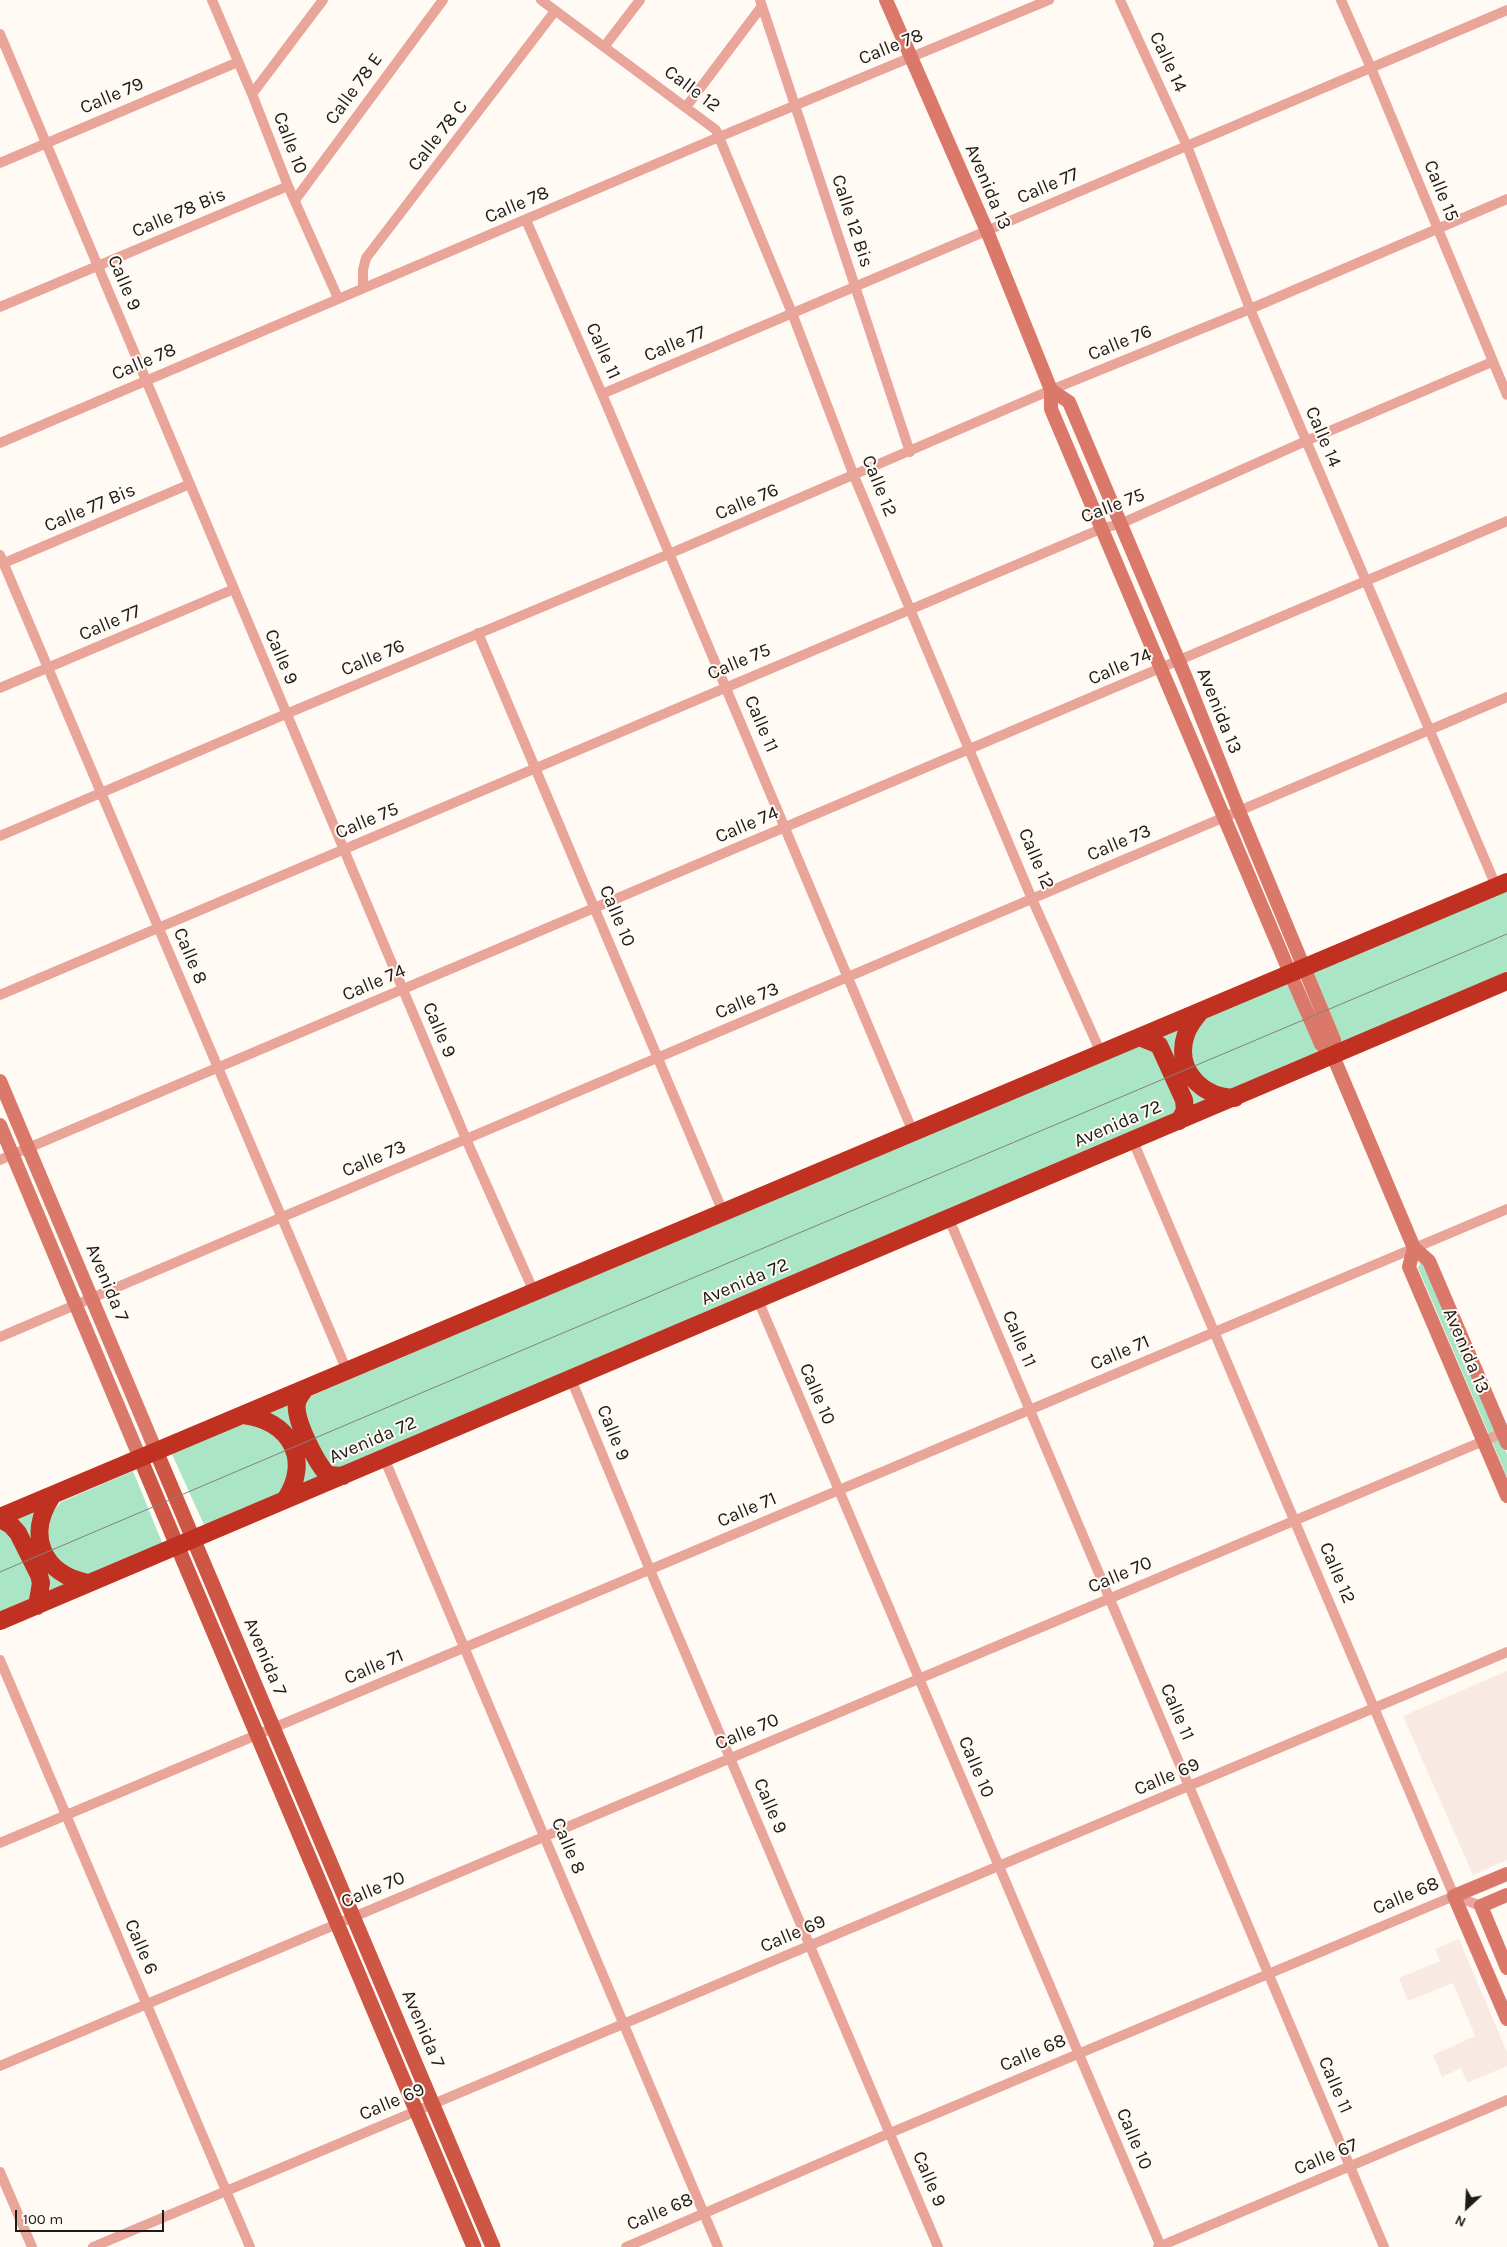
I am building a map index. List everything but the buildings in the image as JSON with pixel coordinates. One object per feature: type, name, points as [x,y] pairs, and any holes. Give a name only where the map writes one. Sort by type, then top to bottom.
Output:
[{"type":"highway","points":[[0,1518],[1501,884]]},
{"type":"highway","name":"Avenida 72","points":[[0,1621],[1507,981]]},
{"type":"highway","points":[[1201,1011],[1186,1032],[1183,1057],[1187,1069],[1196,1083],[1204,1090],[1213,1095],[1235,1098]]},
{"type":"highway","points":[[1139,1037],[1159,1045],[1184,1100],[1185,1111],[1179,1121]]},
{"type":"highway","points":[[304,1389],[297,1402],[297,1414],[319,1465],[328,1474],[343,1476]]},
{"type":"highway","points":[[244,1415],[259,1416],[273,1423],[285,1433],[293,1447],[297,1462],[296,1477],[292,1490],[285,1500]]},
{"type":"highway","points":[[52,1496],[44,1509],[39,1523],[39,1539],[44,1554],[62,1574],[88,1583]]},
{"type":"highway","points":[[0,1518],[11,1525],[18,1533],[39,1575],[41,1583],[37,1606]]},
{"type":"main road","name":"Avenida 13","points":[[886,0],[987,231],[1051,390],[1052,409],[1224,817],[1297,970],[1334,1040],[1333,1056],[1414,1248],[1430,1261],[1506,1436]]},
{"type":"main road","name":"Avenida 13","points":[[1051,390],[1069,402],[1239,811],[1297,970]]},
{"type":"main road","name":"Avenida 7","points":[[0,1081],[92,1298],[148,1454],[185,1543],[257,1735],[474,2247]]},
{"type":"main road","name":"Avenida 7","points":[[0,1125],[6,1158],[148,1454]]},
{"type":"main road","name":"Avenida 13","points":[[1414,1248],[1409,1267],[1507,1496]]},
{"type":"main road","name":"Avenida 7","points":[[185,1543],[273,1728],[493,2247]]},
{"type":"main road","name":"Calle 68","points":[[1454,1896],[1507,1874]]},
{"type":"main road","points":[[1507,1895],[1481,1906],[1507,1968]]},
{"type":"main road","name":"Calle 12","points":[[1454,1896],[1507,2019]]},
{"type":"street","name":"Calle 10","points":[[212,0],[288,186],[338,298]]},
{"type":"street","points":[[252,94],[323,0]]},
{"type":"street","name":"Calle 78 E","points":[[295,200],[443,0]]},
{"type":"street","name":"Calle 12","points":[[541,0],[716,130],[792,314],[854,476],[1032,899],[1101,1053]]},
{"type":"street","points":[[604,47],[640,0]]},
{"type":"street","name":"Calle 78","points":[[0,443],[719,136],[1049,0]]},
{"type":"street","name":"Calle 14","points":[[1120,0],[1187,146],[1250,308],[1428,731],[1501,884]]},
{"type":"street","name":"Calle 15","points":[[1341,0],[1372,68],[1507,395]]},
{"type":"street","points":[[686,107],[761,3]]},
{"type":"street","name":"Calle 12 Bis","points":[[761,3],[910,452]]},
{"type":"street","name":"Calle 77","points":[[602,394],[1507,10]]},
{"type":"street","name":"Calle 78 C","points":[[363,288],[363,270],[366,258],[556,11]]},
{"type":"street","name":"Calle 9","points":[[0,34],[466,1139],[534,1292]]},
{"type":"street","name":"Calle 79","points":[[0,163],[238,62]]},
{"type":"street","name":"Calle 78 Bis","points":[[0,307],[288,186]]},
{"type":"street","name":"Calle 76","points":[[0,836],[854,476],[1051,390],[1507,199]]},
{"type":"street","name":"Calle 11","points":[[526,220],[726,686],[913,1132]]},
{"type":"street","name":"Calle 75","points":[[0,995],[536,769],[910,608],[1103,528],[1120,524],[1306,441],[1492,362]]},
{"type":"street","name":"Calle 77 Bis","points":[[2,559],[190,484]]},
{"type":"street","name":"Calle 74","points":[[6,1158],[1507,522]]},
{"type":"street","name":"Calle 8","points":[[2,559],[347,1371]]},
{"type":"street","name":"Calle 77","points":[[0,688],[234,589]]},
{"type":"street","name":"Calle 10","points":[[478,633],[723,1212]]},
{"type":"street","name":"Calle 73","points":[[0,1337],[1507,697]]},
{"type":"street","name":"Calle 12","points":[[1133,1141],[1454,1896]]},
{"type":"street","name":"Calle 71","points":[[0,1844],[1507,1209]]},
{"type":"street","name":"Calle 11","points":[[949,1219],[1384,2247]]},
{"type":"street","name":"Calle 10","points":[[758,1300],[1160,2247]]},
{"type":"street","name":"Calle 9","points":[[571,1379],[650,1570],[938,2247]]},
{"type":"street","name":"Calle 70","points":[[0,2066],[1484,1441],[1506,1436]]},
{"type":"street","name":"Calle 8","points":[[384,1458],[718,2247]]},
{"type":"street","name":"Calle 69","points":[[93,2247],[1507,1652]]},
{"type":"street","name":"Calle 6","points":[[0,1660],[250,2247]]},
{"type":"street","name":"Calle 68","points":[[626,2247],[890,2133],[1454,1896],[1481,1906]]},
{"type":"street","name":"Calle 67","points":[[1160,2247],[1507,2100]]},
{"type":"street","points":[[0,2172],[32,2247]]},
{"type":"shaded area","points":[[1507,1671],[1507,1860],[1473,1875],[1403,1716]]},
{"type":"shaded area","points":[[1459,1939],[1507,2052],[1507,2066],[1467,2083],[1461,2068],[1442,2077],[1433,2055],[1475,2036],[1453,1983],[1408,2001],[1399,1978],[1440,1961],[1435,1949]]},
{"type":"green space","points":[[1507,891],[1507,973],[1343,1046],[1311,973]]},
{"type":"green space","points":[[1289,982],[1321,1055],[1233,1091],[1204,1084],[1189,1061],[1190,1039],[1204,1019]]},
{"type":"green space","points":[[1183,1027],[1186,1082],[1195,1093],[1210,1102],[1190,1112],[1156,1038]]},
{"type":"green space","points":[[1145,1043],[1156,1047],[1180,1113],[337,1473],[325,1467],[301,1404],[306,1398]]},
{"type":"green space","points":[[1421,1262],[1427,1267],[1507,1454],[1507,1477],[1418,1268]]},
{"type":"green space","points":[[292,1404],[323,1478],[300,1488],[304,1472],[266,1413]]},
{"type":"green space","points":[[250,1423],[263,1426],[285,1446],[292,1477],[276,1499],[205,1527],[172,1454],[238,1426]]},
{"type":"green space","points":[[133,1471],[163,1545],[88,1575],[78,1575],[52,1558],[45,1523],[61,1502]]},
{"type":"green space","points":[[35,1512],[37,1544],[42,1562],[55,1577],[66,1583],[44,1594],[15,1520]]},
{"type":"green space","points":[[0,1526],[8,1528],[36,1583],[31,1598],[0,1612]]},
{"type":"tram line","points":[[0,1572],[1507,934]]}]
